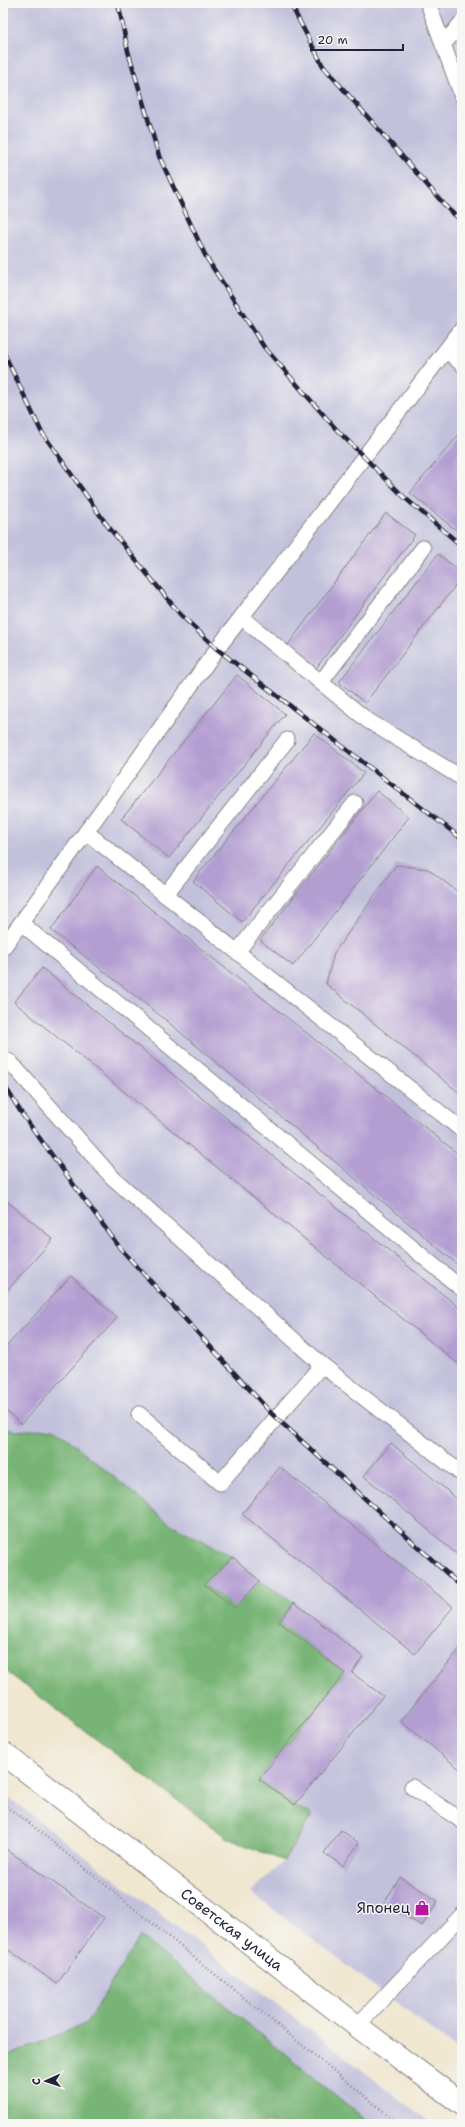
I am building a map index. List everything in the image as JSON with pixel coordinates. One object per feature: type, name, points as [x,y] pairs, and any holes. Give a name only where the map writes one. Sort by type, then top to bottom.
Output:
[{"type":"main road","name":"Советская улица","points":[[3,1753],[358,2026],[462,2104]]},
{"type":"lane","points":[[428,3],[462,96]]},
{"type":"lane","points":[[444,45],[462,22]]},
{"type":"lane","points":[[3,948],[217,649],[462,329]]},
{"type":"lane","points":[[446,350],[462,364]]},
{"type":"lane","points":[[320,682],[422,548]]},
{"type":"lane","points":[[242,618],[367,720],[462,778]]},
{"type":"lane","points":[[165,894],[287,740]]},
{"type":"lane","points":[[237,952],[355,803]]},
{"type":"lane","points":[[86,832],[462,1130]]},
{"type":"lane","points":[[21,923],[462,1289]]},
{"type":"lane","points":[[3,1059],[10,1062],[111,1176],[322,1365],[462,1474]]},
{"type":"lane","points":[[139,1414],[220,1483],[322,1365]]},
{"type":"lane","points":[[412,1787],[462,1821]]},
{"type":"lane","points":[[358,2026],[462,1915]]},
{"type":"path","points":[[3,1804],[47,1837],[399,2124]]},
{"type":"shaded area","points":[[3,3],[462,3],[462,2053],[250,1892],[284,1861],[312,1815],[259,1779],[279,1622],[293,1602],[260,1581],[233,1557],[169,1523],[55,1428],[15,1431],[3,1425]]},
{"type":"shaded area","points":[[3,1793],[432,2124],[3,2124]]},
{"type":"green space","points":[[3,1425],[15,1431],[55,1428],[169,1523],[233,1557],[204,1585],[235,1607],[260,1581],[294,1602],[279,1622],[345,1673],[259,1779],[295,1805],[312,1815],[284,1861],[227,1838],[3,1669]]},
{"type":"green space","points":[[140,1936],[371,2124],[3,2124],[3,2058],[87,2023]]},
{"type":"building","points":[[462,431],[462,535],[410,493]]},
{"type":"building","points":[[386,513],[415,535],[316,668],[287,646]]},
{"type":"building","points":[[438,554],[462,573],[462,577],[365,703],[339,682]]},
{"type":"building","points":[[237,675],[285,714],[169,858],[121,819]]},
{"type":"building","points":[[314,733],[364,773],[242,922],[193,881]]},
{"type":"building","points":[[377,791],[409,817],[293,966],[260,940]]},
{"type":"building","points":[[396,865],[428,869],[462,895],[462,1095],[326,984],[334,953]]},
{"type":"building","points":[[97,866],[462,1157],[462,1268],[162,1017],[51,930]]},
{"type":"building","points":[[42,968],[462,1310],[462,1367],[14,1002]]},
{"type":"building","points":[[3,1198],[53,1239],[3,1295]]},
{"type":"building","points":[[71,1276],[117,1318],[21,1424],[3,1408],[3,1350]]},
{"type":"building","points":[[391,1443],[462,1503],[462,1550],[458,1555],[364,1476]]},
{"type":"building","points":[[280,1467],[453,1607],[415,1654],[242,1514]]},
{"type":"building","points":[[233,1557],[260,1581],[235,1608],[204,1584]]},
{"type":"building","points":[[294,1602],[363,1657],[352,1673],[383,1696],[295,1805],[259,1779],[345,1673],[279,1622]]},
{"type":"building","points":[[462,1646],[462,1771],[401,1721]]},
{"type":"building","points":[[341,1830],[359,1843],[343,1866],[324,1853]]},
{"type":"building","points":[[3,1847],[104,1918],[57,1984],[3,1946]]},
{"type":"building","points":[[400,1877],[438,1901],[422,1926],[384,1903]]},
{"type":"railway","points":[[118,3],[128,51],[159,156],[206,257],[264,347],[336,429],[405,498],[462,546]]},
{"type":"railway","points":[[290,3],[323,66],[449,210],[462,221]]},
{"type":"railway","points":[[3,351],[41,431],[107,525],[180,614],[217,649],[462,839]]},
{"type":"railway","points":[[3,1083],[22,1114],[120,1248],[272,1414],[462,1587]]},
{"type":"place","name":"Японец","points":[[422,1908]]}]
